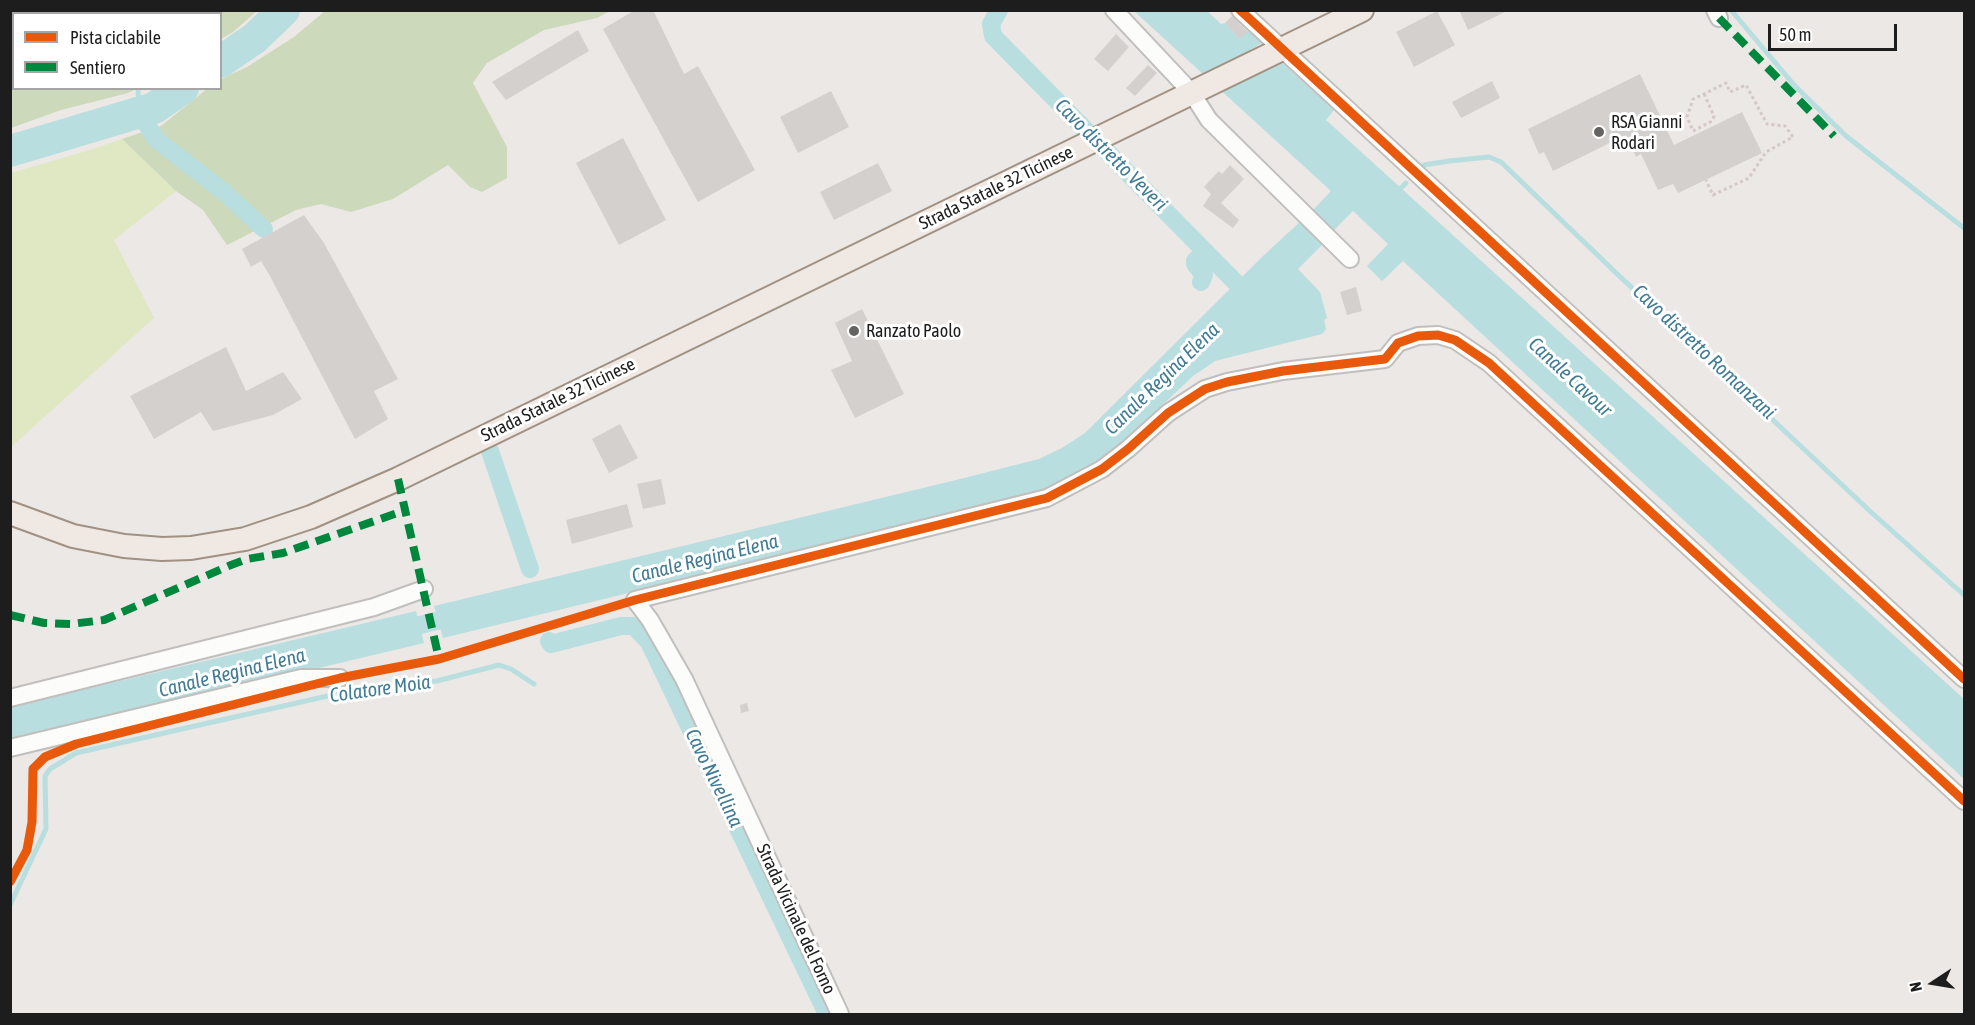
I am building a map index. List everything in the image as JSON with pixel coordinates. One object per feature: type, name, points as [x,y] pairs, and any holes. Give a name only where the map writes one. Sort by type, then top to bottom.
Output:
[{"type":"main road","points":[[1199,88],[1362,10]]},
{"type":"main road","name":"Strada Statale 32 Ticinese","points":[[10,513],[72,536],[124,546],[162,549],[220,544],[273,531],[398,479],[1199,88]]},
{"type":"street","points":[[1114,10],[1199,88],[1209,120],[1350,259]]},
{"type":"street","points":[[1240,10],[1276,51],[1965,679]]},
{"type":"street","name":"Strada Vicinale del Forno","points":[[840,1014],[684,680],[651,621],[636,600],[1047,498],[1102,469],[1168,413],[1205,389],[1227,382],[1283,371],[1385,358],[1398,343],[1418,336],[1438,335],[1455,340],[1488,363],[1965,801]]},
{"type":"street","points":[[10,698],[364,610],[424,589]]},
{"type":"street","points":[[10,748],[301,678],[340,678]]},
{"type":"path","points":[[1704,94],[1714,116],[1712,121],[1693,131],[1687,117],[1693,99],[1726,83],[1730,92],[1746,85],[1767,124],[1785,126],[1793,137],[1766,152],[1749,178],[1713,195],[1706,180]]},
{"type":"green space","points":[[34,10],[257,10],[233,32],[222,38],[222,12],[31,12]]},
{"type":"green space","points":[[325,10],[610,11],[597,18],[544,30],[487,63],[473,83],[507,147],[507,178],[482,192],[470,187],[448,165],[393,199],[351,212],[321,204],[296,210],[227,245],[203,210],[176,191],[122,139],[161,126],[206,90],[222,90],[222,79],[247,67],[294,37]]},
{"type":"green space","points":[[12,27],[12,90],[134,90],[61,110],[11,128],[10,28]]},
{"type":"green space","points":[[122,139],[176,191],[114,240],[154,318],[11,447],[11,173]]},
{"type":"water","name":"Canale Cavour","points":[[1134,11],[1207,11],[1221,24],[1225,23],[1240,39],[1248,31],[1232,16],[1236,11],[1254,29],[1262,43],[1250,50],[1269,69],[1283,63],[1334,110],[1326,120],[1964,699],[1964,779],[1403,261],[1382,281],[1367,266],[1388,244],[1353,211],[1332,232],[1312,211],[1331,191]]},
{"type":"water","points":[[1301,221],[1323,244],[1298,269],[1320,292],[1327,318],[1324,320],[1326,329],[1322,334],[1215,361],[1193,376],[1112,453],[1054,489],[443,638],[434,606],[956,480],[1039,459],[1062,448],[1085,433]]},
{"type":"water","points":[[416,611],[424,643],[11,741],[10,707]]},
{"type":"building","points":[[635,10],[653,10],[684,74],[698,66],[755,170],[698,202],[603,29]]},
{"type":"building","points":[[1459,10],[1509,10],[1468,30]]},
{"type":"building","points":[[1437,11],[1455,45],[1414,67],[1396,32]]},
{"type":"building","points":[[1232,16],[1248,32],[1240,39],[1225,23]]},
{"type":"building","points":[[578,30],[589,51],[506,100],[492,82]]},
{"type":"building","points":[[1116,34],[1129,47],[1108,71],[1094,59]]},
{"type":"building","points":[[1148,65],[1157,73],[1135,96],[1126,88]]},
{"type":"building","name":"RSA Gianni Rodari","points":[[1640,74],[1674,145],[1742,112],[1762,153],[1678,193],[1673,184],[1658,190],[1641,154],[1636,157],[1626,135],[1553,171],[1544,152],[1539,154],[1528,129]]},
{"type":"building","points":[[1492,81],[1500,98],[1461,118],[1452,102]]},
{"type":"building","points":[[831,91],[849,127],[798,153],[780,117]]},
{"type":"building","points":[[623,138],[666,220],[619,245],[576,163]]},
{"type":"building","points":[[878,163],[892,191],[834,220],[820,192]]},
{"type":"building","points":[[1230,165],[1244,179],[1221,203],[1239,220],[1233,228],[1203,206],[1211,194],[1204,187],[1219,171],[1222,174]]},
{"type":"building","points":[[304,215],[324,243],[398,379],[374,391],[388,419],[355,439],[270,276],[261,261],[251,267],[242,249]]},
{"type":"building","points":[[1356,287],[1362,311],[1347,315],[1340,292]]},
{"type":"building","points":[[862,309],[904,394],[855,418],[831,370],[852,361],[835,323]]},
{"type":"building","points":[[226,347],[246,391],[283,372],[302,399],[273,415],[213,431],[201,412],[154,439],[130,396]]},
{"type":"building","points":[[620,424],[638,458],[609,473],[592,439]]},
{"type":"building","points":[[661,479],[666,504],[643,509],[637,484]]},
{"type":"building","points":[[627,504],[633,527],[572,544],[566,520]]},
{"type":"building","points":[[747,703],[749,711],[741,713],[740,705]]},
{"type":"waterway","points":[[222,61],[255,38],[284,10]]},
{"type":"waterway","name":"Cavo distretto Veveri","points":[[999,10],[991,24],[993,36],[1248,295]]},
{"type":"waterway","name":"Cavo distretto Romanzani","points":[[1731,10],[1794,85],[1846,136],[1964,228]]},
{"type":"waterway","points":[[138,90],[139,113]]},
{"type":"waterway","points":[[10,151],[154,108],[180,90]]},
{"type":"waterway","points":[[139,113],[157,140],[224,192],[264,229]]},
{"type":"waterway","name":"Cavo distretto Romanzani","points":[[1424,165],[1489,157],[1501,162],[1872,513],[1964,595]]},
{"type":"waterway","name":"Cavo distretto Romanzani","points":[[1398,191],[1406,183]]},
{"type":"waterway","name":"Cavo Nivellina","points":[[1201,282],[1204,275],[1195,261],[1205,251]]},
{"type":"waterway","points":[[490,451],[530,569]]},
{"type":"waterway","name":"Canale Regina Elena","points":[[397,631],[460,615]]},
{"type":"waterway","name":"Cavo Nivellina","points":[[549,641],[551,644],[621,626],[634,626],[649,642],[827,1014]]},
{"type":"waterway","name":"Colatore Moia","points":[[10,905],[46,829],[45,776],[50,769],[76,753],[354,690],[437,681],[499,665],[511,669],[534,684]]},
{"type":"marked path","points":[[1719,18],[1834,136]]},
{"type":"marked path","points":[[398,479],[439,659]]},
{"type":"marked path","points":[[10,615],[44,623],[71,624],[104,620],[247,559],[283,553],[406,510]]},
{"type":"cycle path","points":[[1240,10],[1964,679]]},
{"type":"cycle path","points":[[10,882],[27,850],[32,822],[33,769],[45,757],[76,744],[340,678],[439,659],[635,600],[1047,498],[1102,469],[1168,413],[1205,389],[1227,382],[1283,371],[1385,359],[1398,343],[1418,336],[1438,335],[1455,340],[1489,363],[1964,801]]},
{"type":"place","name":"RSA Gianni Rodari","points":[[1599,132]]},
{"type":"place","name":"Ranzato Paolo","points":[[854,331]]}]
